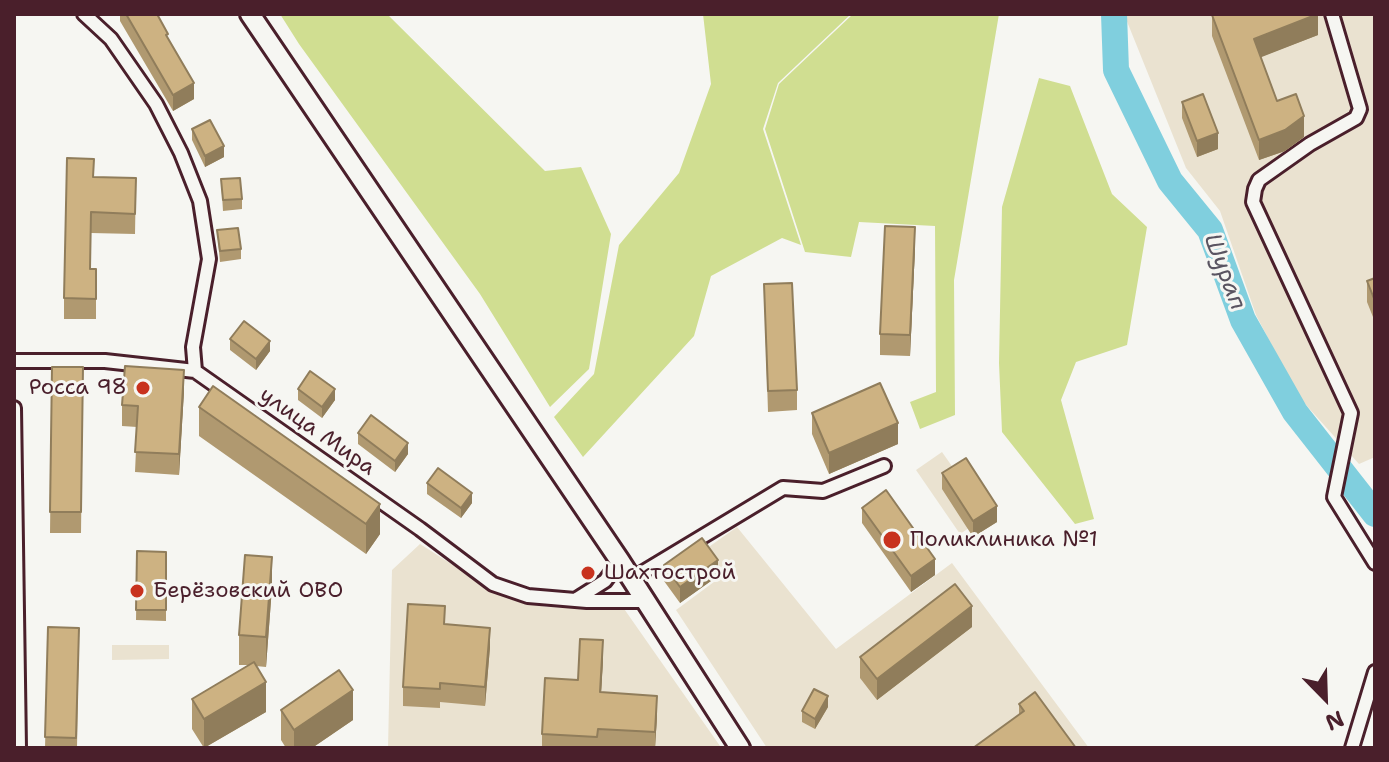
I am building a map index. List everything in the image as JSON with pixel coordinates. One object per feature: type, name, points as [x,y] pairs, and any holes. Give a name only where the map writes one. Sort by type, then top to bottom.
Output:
[{"type":"main road","points":[[250,14],[647,601],[740,748]]},
{"type":"street","points":[[84,14],[111,39],[156,104],[181,153],[200,201],[209,259],[193,347],[195,371]]},
{"type":"street","points":[[1332,14],[1360,109],[1356,118],[1310,144],[1259,180],[1253,202],[1351,413],[1334,497],[1375,563]]},
{"type":"street","name":"улица Мира","points":[[14,361],[105,361],[195,371],[493,584],[528,596],[647,601]]},
{"type":"street","points":[[14,408],[19,748]]},
{"type":"street","points":[[632,579],[783,488],[823,491],[884,466]]},
{"type":"street","points":[[575,600],[605,581],[620,561]]},
{"type":"street","points":[[1352,748],[1375,672]]},
{"type":"shaded area","points":[[1124,14],[1375,14],[1375,457],[1359,464],[1298,396],[1256,315],[1220,211],[1186,168]]},
{"type":"shaded area","points":[[942,452],[987,516],[960,534],[916,470]]},
{"type":"shaded area","points":[[737,527],[836,649],[952,563],[1089,748],[767,748],[676,610],[722,576],[703,551]]},
{"type":"shaded area","points":[[420,544],[489,588],[525,603],[581,608],[620,603],[720,746],[388,748],[392,570]]},
{"type":"shaded area","points":[[112,645],[169,645],[169,659],[112,660]]},
{"type":"green space","points":[[280,14],[387,14],[545,171],[581,167],[611,234],[589,369],[550,407],[480,294]]},
{"type":"green space","points":[[703,14],[851,14],[778,83],[763,129],[801,245],[782,238],[711,276],[694,336],[583,457],[554,417],[594,374],[619,245],[679,173],[711,84]]},
{"type":"green space","points":[[853,14],[999,14],[954,280],[955,415],[920,429],[910,402],[936,392],[935,226],[859,222],[851,257],[805,252],[765,129],[779,84]]},
{"type":"green space","points":[[1039,78],[1070,86],[1112,194],[1147,227],[1127,345],[1076,362],[1061,400],[1094,519],[1075,524],[1002,432],[999,363],[1002,207]]},
{"type":"building","points":[[126,14],[157,14],[194,83],[173,95]]},
{"type":"building","points":[[1318,14],[1254,39],[1277,101],[1296,94],[1304,116],[1285,130],[1259,140],[1212,15]]},
{"type":"building","points":[[1203,94],[1218,133],[1197,141],[1182,102]]},
{"type":"building","points":[[210,120],[224,146],[205,156],[192,129]]},
{"type":"building","points":[[67,158],[94,159],[93,177],[136,178],[135,214],[91,212],[90,269],[96,269],[96,299],[64,298]]},
{"type":"building","points":[[240,178],[242,199],[223,200],[221,179]]},
{"type":"building","points":[[885,226],[915,227],[910,335],[880,334]]},
{"type":"building","points":[[238,228],[241,249],[220,251],[217,230]]},
{"type":"building","points":[[1375,278],[1375,301],[1367,281]]},
{"type":"building","points":[[792,283],[797,390],[768,391],[764,284]]},
{"type":"building","points":[[244,321],[270,341],[256,359],[230,339]]},
{"type":"building","points":[[125,366],[184,370],[179,454],[135,452],[138,406],[122,405]]},
{"type":"building","points":[[52,367],[83,367],[81,512],[50,512]]},
{"type":"building","points":[[310,371],[335,389],[322,407],[298,389]]},
{"type":"building","points":[[880,383],[898,423],[829,453],[812,413]]},
{"type":"building","points":[[213,386],[380,504],[366,524],[199,407]]},
{"type":"building","points":[[371,415],[408,443],[395,461],[358,433]]},
{"type":"building","points":[[966,458],[997,506],[973,521],[942,473]]},
{"type":"building","points":[[438,468],[472,493],[461,508],[427,483]]},
{"type":"building","points":[[886,490],[935,559],[911,576],[862,508]]},
{"type":"building","points":[[702,538],[718,560],[680,587],[664,565]]},
{"type":"building","points":[[137,551],[166,552],[166,610],[136,610]]},
{"type":"building","points":[[245,555],[272,557],[266,637],[239,635]]},
{"type":"building","points":[[955,584],[972,606],[877,679],[860,657]]},
{"type":"building","points":[[408,604],[445,606],[444,624],[490,628],[485,687],[440,683],[440,689],[403,687]]},
{"type":"building","points":[[48,627],[79,628],[76,738],[45,737]]},
{"type":"building","points":[[580,639],[603,640],[600,692],[657,696],[655,732],[598,729],[597,737],[542,734],[545,678],[578,680]]},
{"type":"building","points":[[254,662],[266,682],[204,719],[192,699]]},
{"type":"building","points":[[339,670],[353,690],[294,730],[281,710]]},
{"type":"building","points":[[814,689],[828,696],[815,719],[802,711]]},
{"type":"building","points":[[1035,692],[1076,748],[973,748],[1024,711],[1019,704]]},
{"type":"waterway","name":"Шурап","points":[[1114,14],[1116,70],[1170,181],[1210,230],[1243,320],[1295,412],[1375,514]]},
{"type":"place","name":"Росса 98","points":[[143,388]]},
{"type":"place","name":"Поликлиника №1","points":[[892,540]]},
{"type":"place","name":"Шахтострой","points":[[588,573]]},
{"type":"place","name":"Берёзовский ОВО","points":[[137,591]]}]
